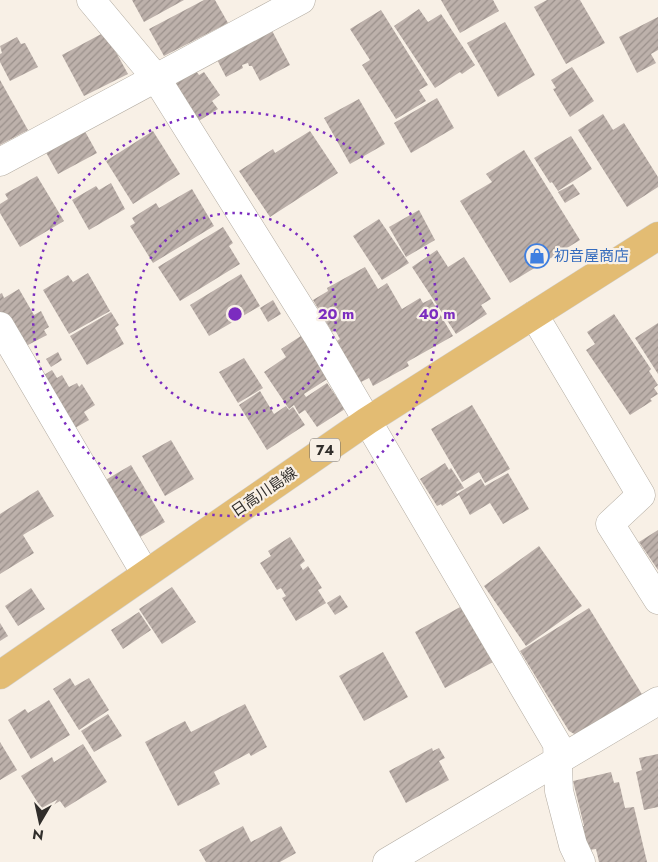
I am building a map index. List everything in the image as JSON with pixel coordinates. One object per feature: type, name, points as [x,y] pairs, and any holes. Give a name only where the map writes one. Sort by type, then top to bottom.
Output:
[{"type":"main road","name":"日高川島線","points":[[0,675],[367,421],[658,236]]},
{"type":"street","points":[[91,0],[156,78],[317,335],[556,744],[559,791],[573,845],[582,862]]},
{"type":"street","points":[[0,162],[301,0]]},
{"type":"street","points":[[534,315],[641,495],[610,524],[658,600]]},
{"type":"street","points":[[0,326],[146,573]]},
{"type":"street","points":[[387,862],[658,701]]},
{"type":"building","points":[[132,0],[184,0],[144,22]]},
{"type":"building","points":[[204,0],[215,0],[228,23],[164,56],[149,29]]},
{"type":"building","points":[[441,0],[493,0],[499,11],[460,33]]},
{"type":"building","points":[[547,0],[580,0],[605,43],[566,64],[534,7]]},
{"type":"building","points":[[419,9],[428,22],[441,14],[475,65],[435,88],[394,26]]},
{"type":"building","points":[[381,10],[428,85],[419,90],[426,101],[396,119],[362,65],[370,60],[350,29]]},
{"type":"building","points":[[658,17],[658,50],[651,54],[656,63],[637,73],[619,37]]},
{"type":"building","points":[[505,22],[535,75],[498,97],[467,43]]},
{"type":"building","points":[[268,23],[290,65],[260,81],[252,66],[249,66],[248,63],[242,65],[243,68],[226,77],[213,52]]},
{"type":"building","points":[[105,32],[128,74],[84,96],[62,55]]},
{"type":"building","points":[[17,37],[21,44],[25,43],[38,67],[10,81],[0,62],[0,54],[2,53],[0,46]]},
{"type":"building","points":[[572,67],[594,101],[570,117],[553,89],[556,88],[551,80]]},
{"type":"building","points":[[194,68],[199,75],[204,72],[220,95],[212,101],[218,109],[197,122],[169,82]]},
{"type":"building","points":[[0,80],[28,130],[0,145]]},
{"type":"building","points":[[437,98],[454,128],[411,153],[394,123]]},
{"type":"building","points":[[359,99],[385,144],[350,164],[324,118]]},
{"type":"building","points":[[603,114],[613,130],[624,123],[658,177],[658,187],[627,207],[578,130]]},
{"type":"building","points":[[82,126],[97,153],[58,174],[43,147]]},
{"type":"building","points":[[153,131],[180,174],[133,204],[106,161]]},
{"type":"building","points":[[310,131],[338,173],[270,217],[239,171],[273,149],[275,153]]},
{"type":"building","points":[[571,136],[592,169],[558,191],[552,182],[550,183],[534,158]]},
{"type":"building","points":[[524,150],[580,240],[510,283],[460,201],[492,182],[486,174]]},
{"type":"building","points":[[37,176],[64,221],[20,247],[0,213],[0,204],[8,199],[5,194]]},
{"type":"building","points":[[111,183],[125,209],[89,230],[72,200],[96,186],[99,190]]},
{"type":"building","points":[[573,184],[580,194],[565,203],[558,192]]},
{"type":"building","points":[[192,189],[214,226],[153,263],[130,226],[135,223],[132,218],[156,203],[159,208]]},
{"type":"building","points":[[419,210],[435,240],[406,257],[389,227]]},
{"type":"building","points":[[379,219],[409,263],[382,280],[353,236]]},
{"type":"building","points":[[223,227],[233,243],[229,246],[240,264],[180,301],[158,267]]},
{"type":"building","points":[[437,250],[448,267],[464,257],[491,299],[481,305],[487,314],[456,334],[412,267]]},
{"type":"building","points":[[365,267],[378,289],[387,283],[402,309],[420,298],[423,303],[431,299],[453,336],[407,362],[409,366],[373,386],[369,378],[359,383],[335,342],[340,339],[335,330],[332,332],[313,300],[328,291],[327,288]]},
{"type":"building","points":[[88,273],[110,311],[69,334],[43,290],[68,275],[73,282]]},
{"type":"building","points":[[241,274],[260,306],[209,336],[190,305]]},
{"type":"building","points":[[19,289],[34,315],[41,311],[49,327],[44,330],[47,335],[26,346],[0,320],[0,294],[2,293],[4,298]]},
{"type":"building","points":[[273,300],[281,314],[268,322],[260,308]]},
{"type":"building","points":[[111,312],[119,325],[115,328],[124,344],[87,365],[70,336]]},
{"type":"building","points":[[614,314],[651,369],[649,371],[658,385],[654,388],[658,394],[650,399],[652,401],[630,415],[586,350],[595,344],[587,332]]},
{"type":"building","points":[[658,323],[658,374],[635,338]]},
{"type":"building","points":[[304,334],[332,376],[304,394],[306,397],[327,383],[345,409],[317,427],[305,410],[299,414],[294,405],[289,409],[264,372],[286,357],[281,349]]},
{"type":"building","points":[[58,352],[62,360],[51,367],[46,359]]},
{"type":"building","points":[[244,358],[263,388],[238,403],[219,372]]},
{"type":"building","points":[[52,370],[57,378],[62,375],[69,387],[77,383],[79,387],[82,384],[95,405],[84,412],[89,420],[68,432],[36,380]]},
{"type":"building","points":[[260,391],[274,414],[286,406],[289,410],[293,407],[305,425],[267,450],[239,405]]},
{"type":"building","points":[[472,405],[510,469],[485,483],[479,472],[462,482],[431,429]]},
{"type":"building","points":[[171,440],[194,479],[165,496],[142,456]]},
{"type":"building","points":[[445,463],[449,470],[451,468],[464,488],[456,492],[457,494],[481,479],[485,486],[508,473],[529,509],[503,524],[490,503],[470,515],[459,495],[442,506],[441,504],[437,506],[420,479]]},
{"type":"building","points":[[131,465],[165,522],[132,542],[97,485]]},
{"type":"building","points":[[38,490],[54,516],[23,535],[34,553],[0,574],[0,514]]},
{"type":"building","points":[[658,530],[658,570],[639,542]]},
{"type":"building","points":[[290,537],[305,561],[300,565],[303,570],[308,566],[322,588],[318,590],[326,603],[296,621],[282,598],[286,596],[281,588],[277,590],[260,563],[271,556],[268,551]]},
{"type":"building","points":[[539,546],[582,606],[526,646],[484,586]]},
{"type":"building","points":[[172,587],[196,622],[162,644],[139,609]]},
{"type":"building","points":[[31,588],[45,609],[18,626],[5,606]]},
{"type":"building","points":[[340,595],[348,607],[335,615],[327,603]]},
{"type":"building","points":[[462,606],[493,662],[445,688],[415,632]]},
{"type":"building","points":[[589,608],[643,696],[578,736],[569,731],[520,651]]},
{"type":"building","points":[[139,612],[151,630],[123,649],[111,630]]},
{"type":"building","points":[[0,623],[8,636],[0,641]]},
{"type":"building","points":[[383,652],[408,697],[364,721],[339,676]]},
{"type":"building","points":[[70,678],[75,686],[89,678],[109,710],[79,730],[53,689]]},
{"type":"building","points":[[49,700],[70,735],[31,759],[8,720],[25,709],[28,713]]},
{"type":"building","points":[[245,704],[267,747],[251,756],[249,753],[214,772],[220,784],[178,806],[145,742],[185,721],[191,732]]},
{"type":"building","points":[[108,714],[122,736],[94,752],[81,731]]},
{"type":"building","points":[[0,742],[17,770],[0,780]]},
{"type":"building","points":[[83,744],[107,782],[65,808],[60,801],[43,811],[21,776],[52,757],[54,762]]},
{"type":"building","points":[[432,748],[433,751],[439,748],[445,758],[439,761],[449,780],[406,803],[389,771]]},
{"type":"building","points":[[658,754],[658,807],[644,810],[636,772],[642,770],[639,758]]},
{"type":"building","points":[[611,772],[614,783],[619,782],[625,808],[634,807],[647,862],[599,862],[596,849],[589,850],[586,840],[582,841],[579,827],[584,826],[573,781]]},
{"type":"building","points":[[243,826],[251,842],[281,826],[296,853],[280,862],[206,862],[199,850]]},
{"type":"place","name":"初音屋商店","points":[[537,256]]}]
